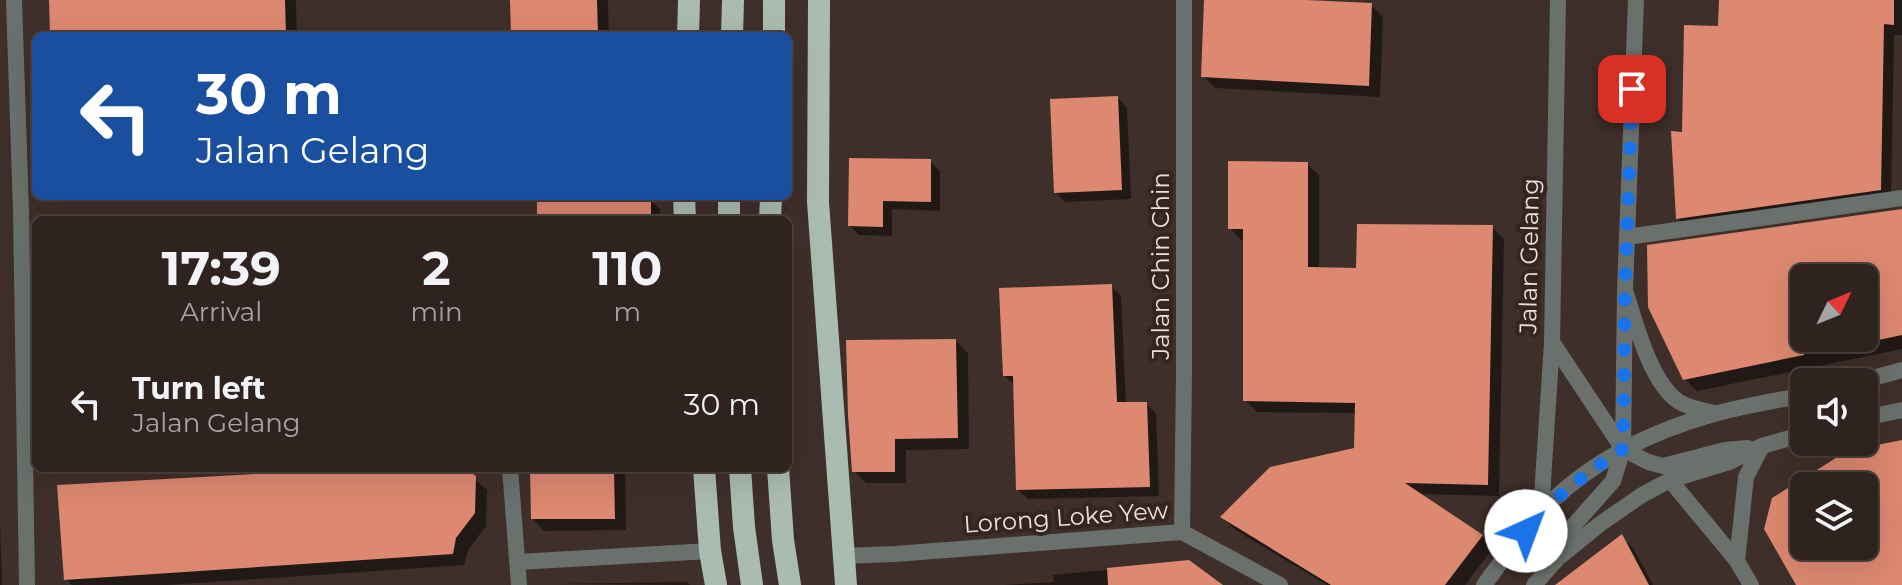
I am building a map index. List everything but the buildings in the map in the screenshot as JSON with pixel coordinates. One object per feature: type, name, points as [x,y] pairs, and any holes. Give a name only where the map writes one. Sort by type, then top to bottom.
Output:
[{"type":"highway","points":[[688,32],[689,0]]},
{"type":"highway","points":[[732,32],[733,0]]},
{"type":"highway","points":[[774,0],[774,32]]},
{"type":"highway","points":[[819,0],[818,202],[846,585]]},
{"type":"highway","points":[[704,472],[710,551],[716,585]]},
{"type":"highway","points":[[740,472],[752,585]]},
{"type":"highway","points":[[778,472],[790,585]]},
{"type":"street","points":[[14,0],[27,585]]},
{"type":"street","name":"Jalan Chin Chin","points":[[1182,532],[1184,0]]},
{"type":"street","name":"Jalan Gelang","points":[[1541,512],[1552,342],[1558,0]]},
{"type":"street","points":[[1537,582],[1550,552],[1613,481],[1623,449],[1625,290],[1636,0]]},
{"type":"street","points":[[1627,237],[1902,198]]},
{"type":"street","points":[[1625,290],[1647,355],[1659,379],[1677,400],[1716,413]]},
{"type":"street","points":[[1552,342],[1623,449],[1648,462],[1663,466],[1790,438]]},
{"type":"street","points":[[1878,377],[1902,370]]},
{"type":"street","points":[[1484,585],[1541,512],[1582,476],[1623,449],[1668,428],[1716,413],[1790,398]]},
{"type":"street","points":[[1878,415],[1902,410]]},
{"type":"street","points":[[1537,582],[1558,558],[1642,495],[1670,480],[1729,462],[1762,446]]},
{"type":"street","points":[[1737,561],[1746,477],[1762,446]]},
{"type":"street","points":[[510,472],[519,585]]},
{"type":"street","points":[[1670,480],[1737,561],[1751,585]]},
{"type":"street","name":"Lorong Loke Yew","points":[[844,556],[1182,532],[1280,585]]},
{"type":"street","points":[[518,562],[710,551]]},
{"type":"route","points":[[1526,531],[1541,512],[1582,476],[1623,449],[1632,89]]}]
